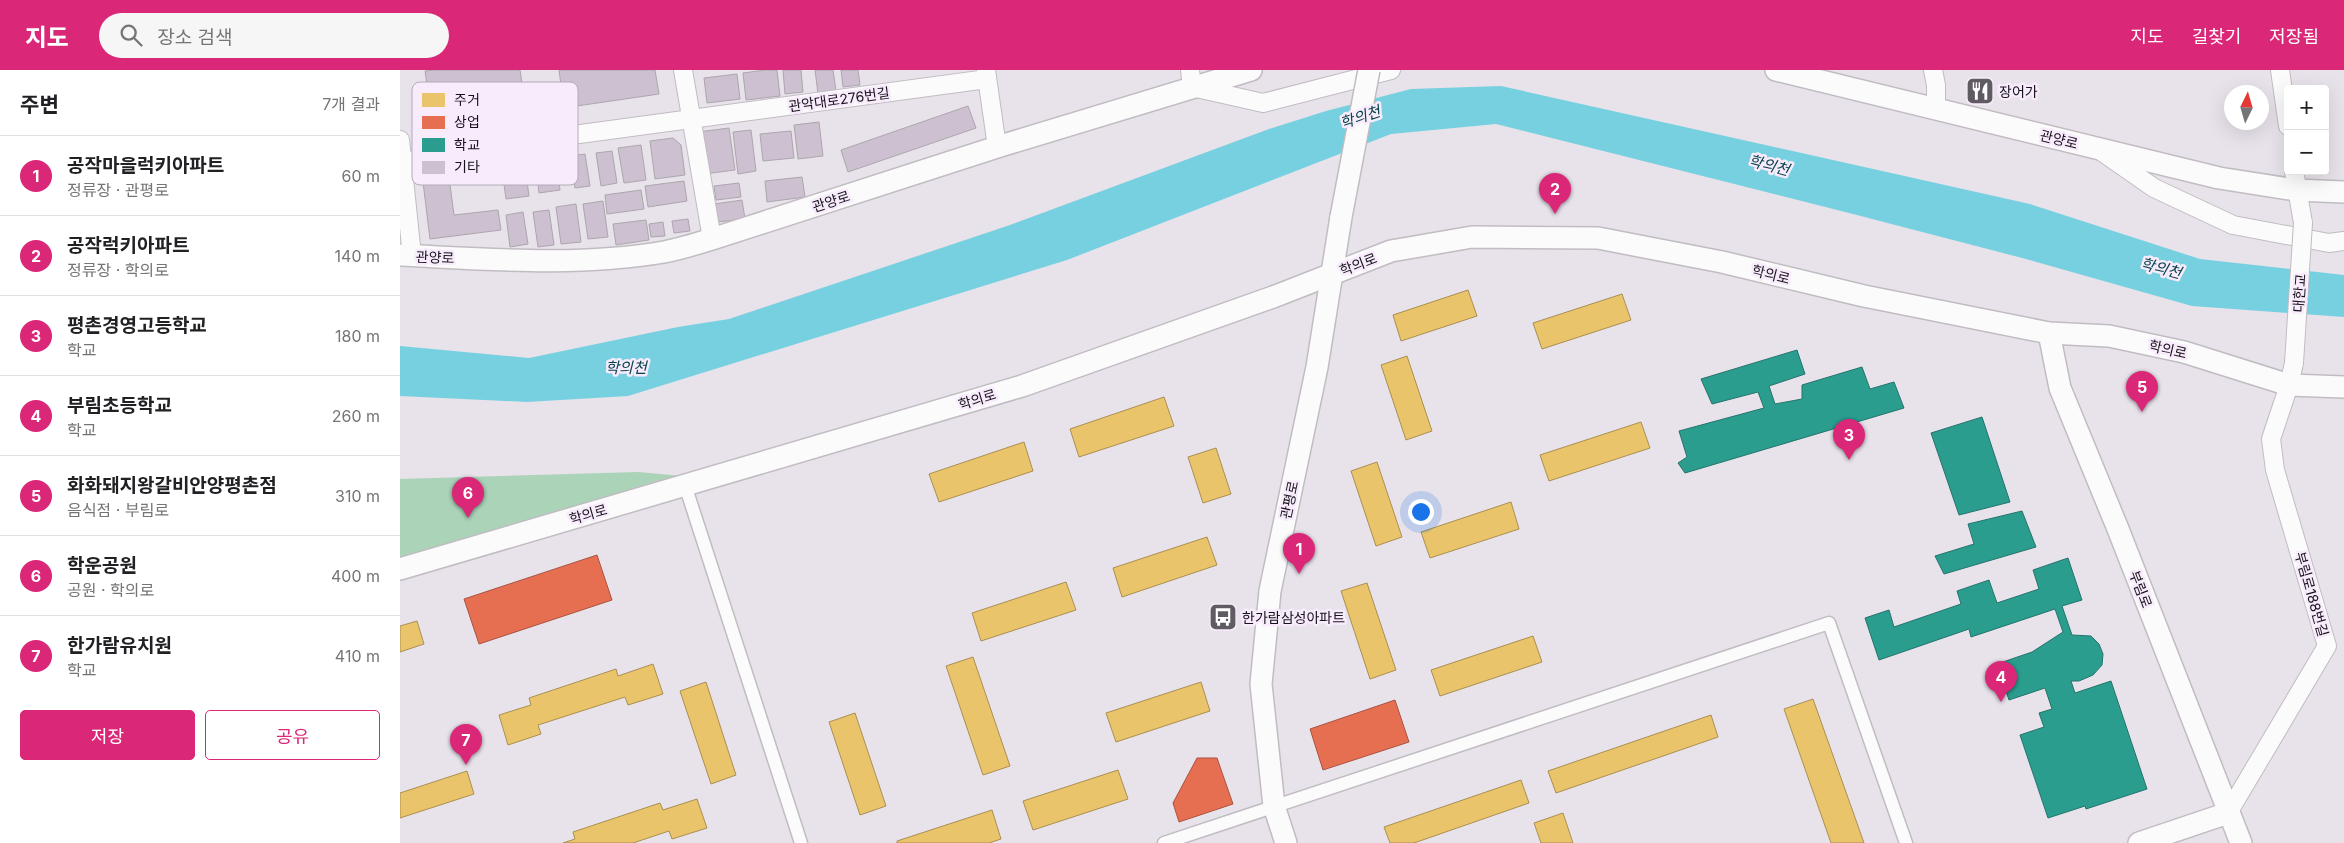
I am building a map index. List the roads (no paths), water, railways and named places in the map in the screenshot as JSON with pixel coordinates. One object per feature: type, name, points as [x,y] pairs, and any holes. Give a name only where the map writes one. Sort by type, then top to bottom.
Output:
[{"type":"street","points":[[683,70],[712,239]]},
{"type":"street","name":"관양로","points":[[406,256],[540,261],[607,259],[665,252],[712,239],[997,147],[1191,79],[1252,70]]},
{"type":"street","name":"관평로","points":[[1286,843],[1274,806],[1261,684],[1270,591],[1317,367],[1341,217],[1370,70]]},
{"type":"street","points":[[1191,79],[1263,103],[1391,70]]},
{"type":"street","name":"관양로","points":[[1776,70],[2219,178],[2295,181],[2344,192]]},
{"type":"street","points":[[1933,70],[1936,85],[1936,109]]},
{"type":"street","points":[[2280,70],[2284,98]]},
{"type":"street","points":[[986,75],[997,147]]},
{"type":"street","name":"관악대로276번길","points":[[578,134],[986,75]]},
{"type":"street","points":[[400,140],[406,256]]},
{"type":"street","points":[[2097,148],[2154,188],[2233,225],[2329,242],[2344,241]]},
{"type":"street","name":"대한교","points":[[2289,385],[2294,363],[2303,223],[2295,181]]},
{"type":"street","name":"학의로","points":[[400,569],[1022,386],[1331,275],[1391,251],[1472,237],[1598,238],[1722,262],[1864,296],[2049,333],[2110,336],[2184,352],[2289,385],[2344,387]]},
{"type":"street","name":"부림로","points":[[2049,333],[2060,388],[2118,529],[2241,843]]},
{"type":"street","name":"부림로188번길","points":[[2228,813],[2327,646],[2275,470],[2271,439],[2289,385]]},
{"type":"street","points":[[685,485],[801,843]]},
{"type":"street","points":[[1164,843],[1829,623],[1906,843]]},
{"type":"street","points":[[2140,843],[2228,813]]},
{"type":"water","name":"학의천","points":[[1501,86],[2030,204],[2200,259],[2344,275],[2344,317],[2192,306],[2026,259],[1496,124],[1391,134],[1067,260],[628,396],[527,402],[400,396],[400,346],[529,358],[678,327],[729,319],[1010,225],[1269,129],[1326,111],[1411,89]]},
{"type":"place","name":"장어가","points":[[1980,91]]},
{"type":"place","name":"공작럭키아파트","points":[[1555,214]]},
{"type":"place","name":"화화돼지왕갈비안양평촌점","points":[[2142,412]]},
{"type":"place","name":"평촌경영고등학교","points":[[1849,460]]},
{"type":"place","name":"학운공원","points":[[468,518]]},
{"type":"place","name":"공작마을럭키아파트","points":[[1299,574]]},
{"type":"place","name":"한가람삼성아파트","points":[[1223,617]]},
{"type":"place","name":"부림초등학교","points":[[2001,702]]},
{"type":"place","name":"한가람유치원","points":[[466,765]]}]
